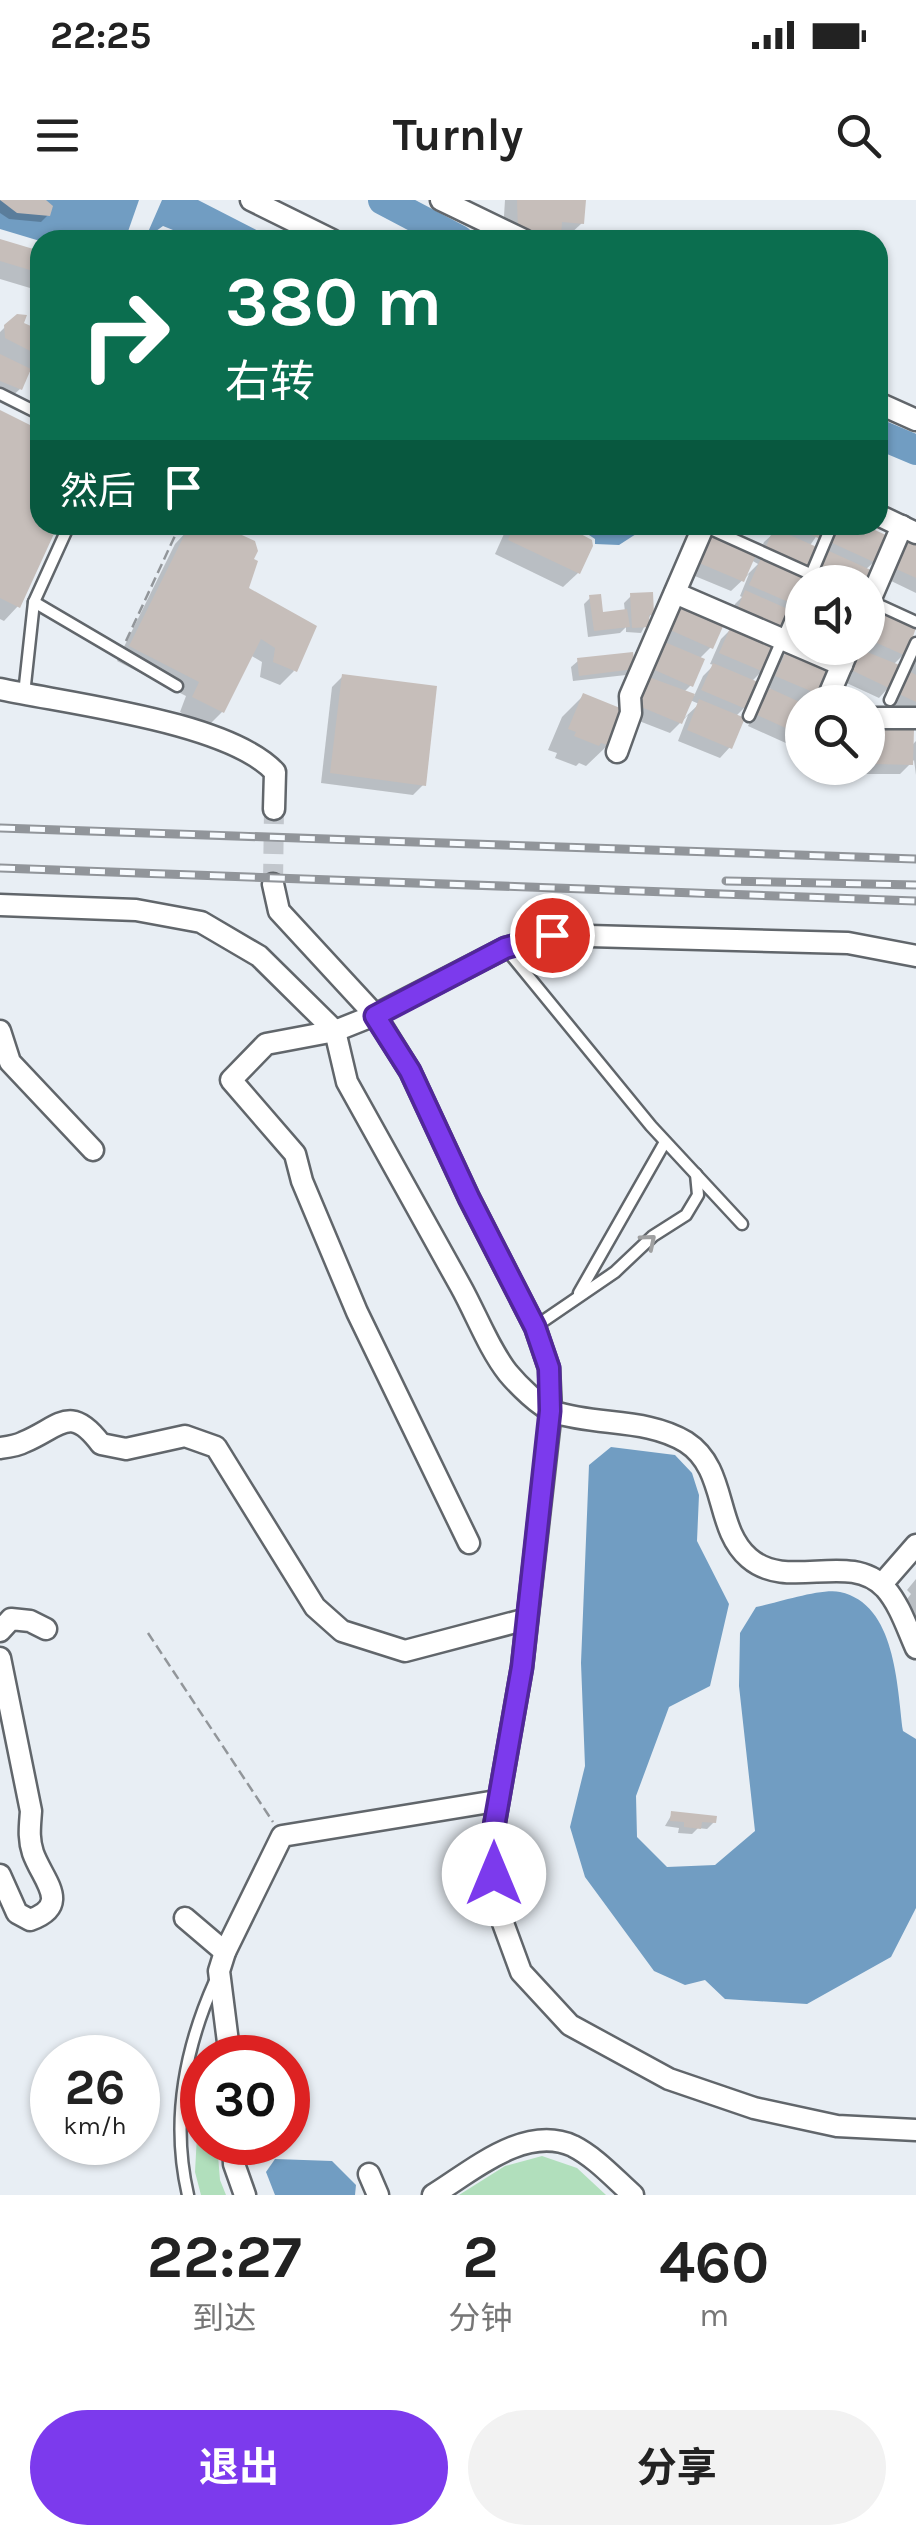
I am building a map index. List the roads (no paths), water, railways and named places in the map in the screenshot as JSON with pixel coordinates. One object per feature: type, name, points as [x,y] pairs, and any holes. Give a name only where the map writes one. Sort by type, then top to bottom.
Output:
[{"type":"street","points":[[251,200],[312,230]]},
{"type":"street","points":[[441,200],[503,230]]},
{"type":"street","points":[[888,407],[916,420]]},
{"type":"street","points":[[885,572],[909,529]]},
{"type":"street","points":[[617,752],[631,713],[630,696],[700,535]]},
{"type":"street","points":[[675,593],[783,639]]},
{"type":"street","points":[[0,689],[159,722],[231,743],[261,758],[275,772],[274,809]]},
{"type":"street","points":[[885,718],[916,718]]},
{"type":"street","points":[[273,884],[273,895],[286,920],[375,1016],[410,1071],[535,1327],[549,1368],[550,1411],[522,1667],[491,1844],[496,1904],[522,1972],[570,2025],[669,2079],[754,2108],[837,2126],[916,2130]]},
{"type":"street","points":[[0,905],[136,910],[201,922],[259,956],[334,1032],[347,1082],[508,1373],[550,1411],[664,1431],[688,1444],[708,1462],[736,1544],[751,1560],[773,1572],[858,1573],[882,1584],[916,1648]]},
{"type":"street","points":[[470,1544],[357,1312],[295,1154],[232,1080],[266,1044],[334,1032],[375,1016],[505,948],[552,935],[848,944],[916,956]]},
{"type":"street","points":[[0,1032],[10,1062],[93,1150]]},
{"type":"street","points":[[0,1448],[23,1444],[56,1423],[73,1420],[90,1429],[101,1444],[126,1449],[185,1436],[216,1447],[315,1606],[342,1631],[405,1651],[527,1619]]},
{"type":"street","points":[[882,1584],[916,1544]]},
{"type":"street","points":[[0,1631],[11,1620],[30,1621],[46,1629]]},
{"type":"street","points":[[0,1658],[31,1811],[29,1836],[52,1894],[50,1908],[30,1920],[17,1912],[0,1875]]},
{"type":"street","points":[[228,2035],[222,1961],[282,1836],[496,1801]]},
{"type":"street","points":[[186,1918],[222,1961]]},
{"type":"street","points":[[432,2195],[526,2142],[552,2139],[575,2147],[633,2195]]},
{"type":"street","points":[[234,2165],[245,2195]]},
{"type":"street","points":[[369,2174],[378,2195]]},
{"type":"lane","points":[[0,394],[30,409]]},
{"type":"lane","points":[[24,694],[34,602],[64,535]]},
{"type":"lane","points":[[722,535],[785,567]]},
{"type":"lane","points":[[815,565],[828,535]]},
{"type":"lane","points":[[34,602],[177,686]]},
{"type":"lane","points":[[885,609],[916,622]]},
{"type":"lane","points":[[750,716],[785,634]]},
{"type":"lane","points":[[890,700],[916,643]]},
{"type":"lane","points":[[505,948],[665,1142],[742,1224]]},
{"type":"lane","points":[[578,1294],[665,1142]]},
{"type":"lane","points":[[535,1327],[578,1294],[616,1272],[653,1236],[686,1215],[698,1196],[696,1174]]},
{"type":"lane","points":[[188,2195],[180,2114],[194,2028],[222,1961]]},
{"type":"water","points":[[0,200],[139,200],[128,230],[30,230],[30,238],[0,229]]},
{"type":"water","points":[[162,200],[198,200],[256,230],[173,230],[163,226],[149,230]]},
{"type":"water","points":[[589,535],[634,535],[619,545],[595,544]]},
{"type":"water","points":[[611,1447],[675,1455],[692,1473],[699,1495],[697,1541],[729,1604],[710,1686],[669,1707],[636,1796],[637,1837],[667,1867],[715,1865],[755,1831],[739,1686],[740,1633],[756,1607],[811,1594],[840,1592],[859,1600],[873,1612],[883,1629],[895,1670],[903,1731],[916,1739],[916,1908],[891,1957],[807,2004],[725,1999],[705,1980],[685,1985],[654,1971],[585,1877],[570,1827],[585,1766],[581,1663],[589,1465]]},
{"type":"water","points":[[332,2161],[356,2185],[355,2195],[275,2195],[266,2172],[271,2165]]},
{"type":"waterway","points":[[383,200],[440,230]]},
{"type":"waterway","points":[[888,438],[916,450]]},
{"type":"tunnel","points":[[273,884],[274,809]]},
{"type":"railway","points":[[0,828],[916,859]]},
{"type":"railway","points":[[0,868],[916,901]]},
{"type":"railway","points":[[726,881],[916,885]]}]
